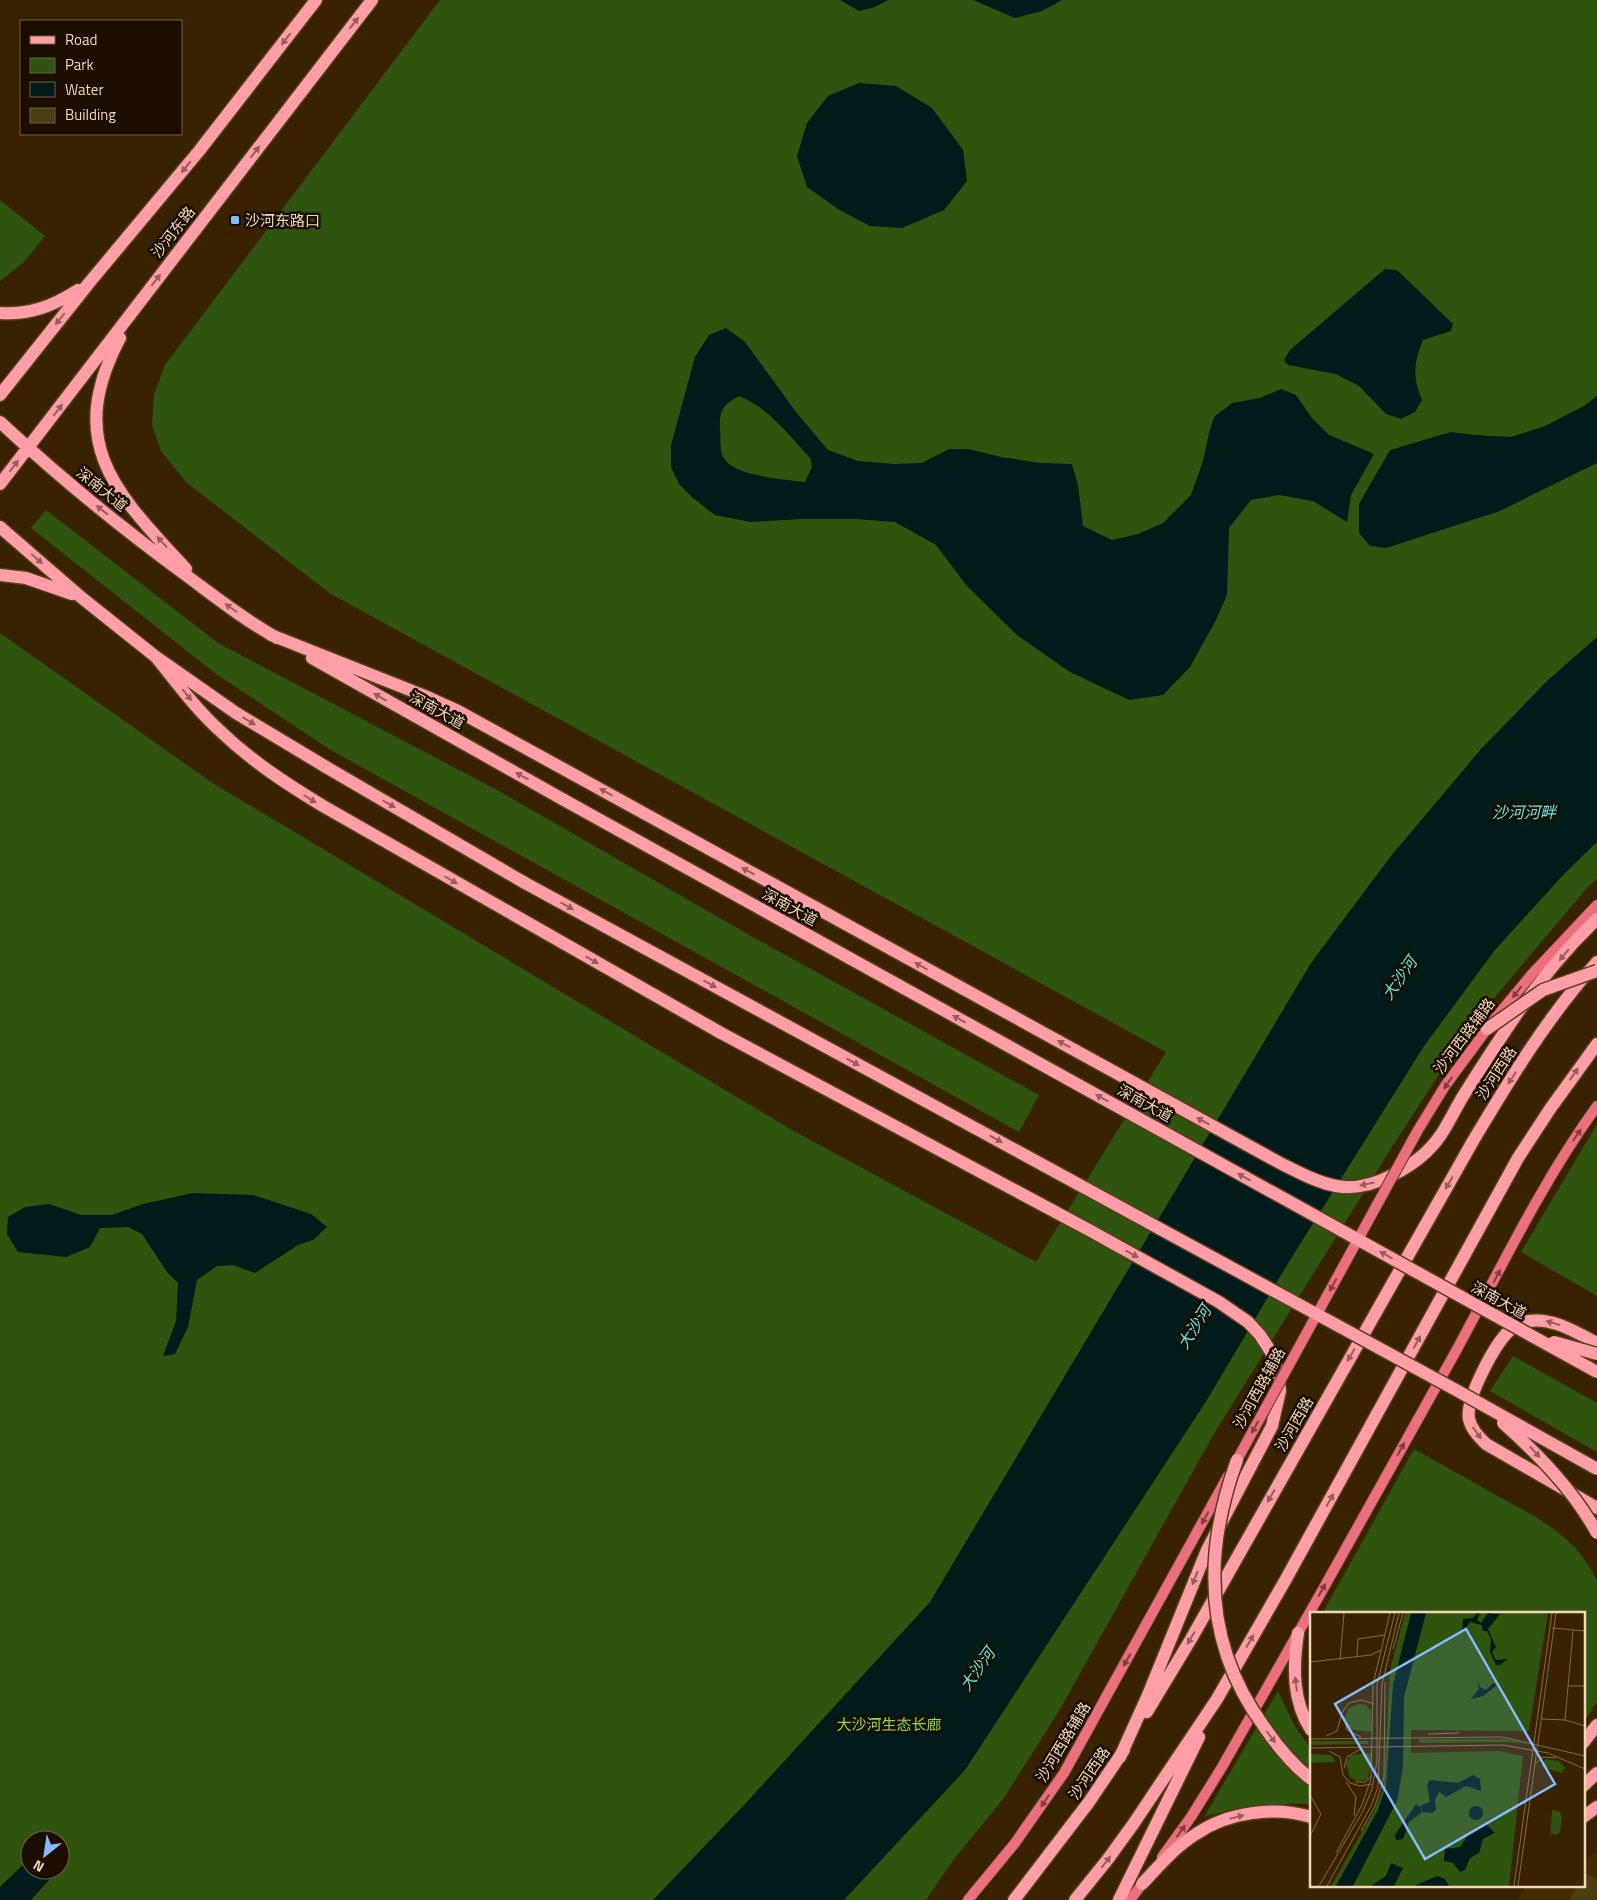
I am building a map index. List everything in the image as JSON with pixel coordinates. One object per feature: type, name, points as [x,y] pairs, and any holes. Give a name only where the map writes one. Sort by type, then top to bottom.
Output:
[{"type":"main road","name":"沙河东路","points":[[0,395],[89,283],[199,151],[316,0]]},
{"type":"main road","name":"沙河东路","points":[[0,484],[372,0]]},
{"type":"main road","points":[[0,313],[33,311],[59,303],[89,283]]},
{"type":"main road","points":[[137,305],[109,358],[100,386],[96,410],[97,435],[103,460],[112,480],[125,500],[207,591]]},
{"type":"main road","name":"深南大道","points":[[0,422],[70,485],[207,591],[271,635],[564,800],[1597,1372]]},
{"type":"main road","points":[[0,527],[82,598],[156,657],[236,713],[334,772],[525,883],[1456,1390],[1597,1469]]},
{"type":"main road","points":[[0,575],[26,578],[82,598]]},
{"type":"main road","points":[[271,635],[458,711],[1286,1167],[1337,1187],[1368,1186],[1386,1179],[1411,1164],[1440,1137],[1465,1093],[1505,1031],[1544,980],[1597,919]]},
{"type":"main road","points":[[156,657],[194,704],[231,742],[263,768],[322,806],[721,1033],[1089,1230],[1219,1302],[1248,1322],[1260,1335],[1271,1352],[1278,1372],[1280,1391],[1272,1426],[1206,1550],[1148,1695],[1120,1757]]},
{"type":"main road","name":"沙河西路辅路","points":[[968,1900],[1015,1843],[1064,1773],[1418,1130],[1445,1086],[1487,1029],[1532,974],[1597,905]]},
{"type":"main road","name":"沙河西路","points":[[1014,1900],[1090,1802],[1120,1757],[1191,1639],[1486,1118],[1569,995],[1597,962]]},
{"type":"main road","points":[[1487,1029],[1543,990],[1597,971]]},
{"type":"main road","points":[[1119,1900],[1218,1699],[1518,1158],[1550,1109],[1597,1044]]},
{"type":"main road","points":[[1130,1900],[1196,1809],[1298,1633],[1457,1349],[1540,1195],[1566,1150],[1597,1106]]},
{"type":"main road","points":[[1503,1320],[1564,1346],[1597,1354]]},
{"type":"main road","points":[[1597,1343],[1566,1327],[1546,1321],[1531,1320],[1519,1323],[1508,1332],[1500,1343],[1476,1386],[1468,1409],[1469,1421],[1475,1433],[1486,1444],[1597,1508]]},
{"type":"main road","points":[[1456,1390],[1498,1418],[1532,1448],[1585,1512],[1597,1533]]},
{"type":"main road","points":[[1237,1460],[1224,1496],[1216,1537],[1214,1587],[1219,1628],[1225,1654],[1244,1698],[1276,1743],[1292,1762],[1310,1778]]},
{"type":"main road","points":[[1298,1633],[1294,1658],[1295,1684],[1299,1704],[1310,1728]]},
{"type":"main road","points":[[1075,1900],[1108,1860],[1218,1699]]},
{"type":"main road","points":[[1584,1742],[1597,1725]]},
{"type":"main road","points":[[1584,1785],[1597,1774]]},
{"type":"main road","points":[[1584,1816],[1597,1806]]},
{"type":"main road","points":[[1142,1884],[1180,1845],[1211,1825],[1253,1813],[1298,1813],[1310,1818]]},
{"type":"shaded area","points":[[1597,1852],[1597,1900],[1518,1900],[1525,1888],[1584,1888],[1584,1860]]},
{"type":"green space","name":"大沙河生态长廊","points":[[440,0],[1597,0],[1597,879],[1587,888],[1484,1010],[1462,1039],[1392,1147],[1215,1432],[1059,1711],[1004,1798],[954,1859],[926,1900],[0,1900],[0,633],[211,782],[792,1130],[1036,1262],[1166,1052],[331,594],[187,483],[161,451],[152,425],[154,395],[165,365]]},
{"type":"green space","points":[[0,200],[45,236],[24,262],[0,281]]},
{"type":"green space","points":[[46,510],[218,643],[497,790],[751,936],[1039,1095],[1019,1132],[329,749],[216,674],[31,528]]},
{"type":"green space","points":[[1597,1124],[1597,1296],[1521,1252]]},
{"type":"green space","points":[[1513,1356],[1597,1403],[1597,1452],[1490,1391]]},
{"type":"green space","points":[[1414,1449],[1540,1520],[1566,1539],[1578,1551],[1597,1581],[1597,1702],[1584,1722],[1584,1612],[1323,1612]]},
{"type":"green space","points":[[1278,1691],[1294,1725],[1310,1748],[1310,1804],[1257,1806],[1230,1810],[1204,1817]]},
{"type":"water","points":[[840,0],[888,0],[875,7],[859,11]]},
{"type":"water","points":[[973,0],[1062,0],[1042,11],[1015,18]]},
{"type":"water","points":[[859,83],[896,86],[932,108],[963,150],[967,181],[944,210],[902,228],[870,226],[838,209],[807,187],[797,156],[807,123],[828,96]]},
{"type":"water","points":[[1385,269],[1397,270],[1453,324],[1451,331],[1423,340],[1415,370],[1422,400],[1415,412],[1401,419],[1386,414],[1359,386],[1336,374],[1288,365],[1284,360],[1290,350]]},
{"type":"water","points":[[726,328],[745,342],[796,412],[828,450],[858,461],[894,464],[922,463],[949,449],[968,449],[1001,457],[1040,463],[1072,464],[1078,485],[1083,526],[1112,540],[1138,534],[1163,523],[1191,495],[1203,461],[1214,417],[1232,403],[1260,398],[1281,389],[1296,395],[1311,417],[1329,435],[1374,454],[1351,495],[1347,522],[1313,501],[1279,495],[1251,500],[1229,528],[1227,595],[1216,620],[1190,667],[1163,695],[1129,700],[1070,672],[1017,635],[967,586],[936,545],[895,522],[856,519],[802,519],[751,522],[715,515],[693,498],[679,484],[671,467],[671,445],[695,357],[709,335]],"holes":[[[739,396],[750,401],[778,423],[811,459],[812,467],[805,482],[774,478],[739,470],[725,460],[721,446],[721,413],[729,402]]]},
{"type":"water","points":[[1597,396],[1597,463],[1500,511],[1386,548],[1370,546],[1359,533],[1359,504],[1390,450],[1451,432],[1511,437],[1545,426],[1584,406]]},
{"type":"water","name":"沙河河畔","points":[[1597,637],[1597,842],[1564,874],[1495,950],[1424,1046],[1287,1265],[1207,1400],[965,1770],[844,1900],[653,1900],[745,1804],[930,1602],[1311,963],[1391,856],[1482,748],[1547,681]]},
{"type":"water","points":[[193,1193],[253,1195],[311,1214],[327,1227],[313,1240],[298,1245],[255,1273],[233,1265],[217,1266],[197,1280],[188,1327],[175,1354],[163,1356],[176,1321],[178,1283],[167,1272],[142,1234],[128,1227],[100,1228],[90,1247],[66,1257],[18,1252],[7,1234],[8,1217],[25,1207],[49,1204],[81,1215],[112,1215],[143,1204]]},
{"type":"water","points":[[20,1868],[20,1880],[49,1880],[31,1900],[0,1900],[0,1887]]},
{"type":"building","points":[[1585,1873],[1597,1880],[1597,1900],[1569,1900],[1576,1888],[1584,1888]]},
{"type":"place","name":"沙河东路口","points":[[235,220]]},
{"type":"water label","name":"大沙河","points":[[1399,978]]},
{"type":"water label","name":"大沙河","points":[[1194,1327]]},
{"type":"water label","name":"大沙河","points":[[977,1669]]}]
